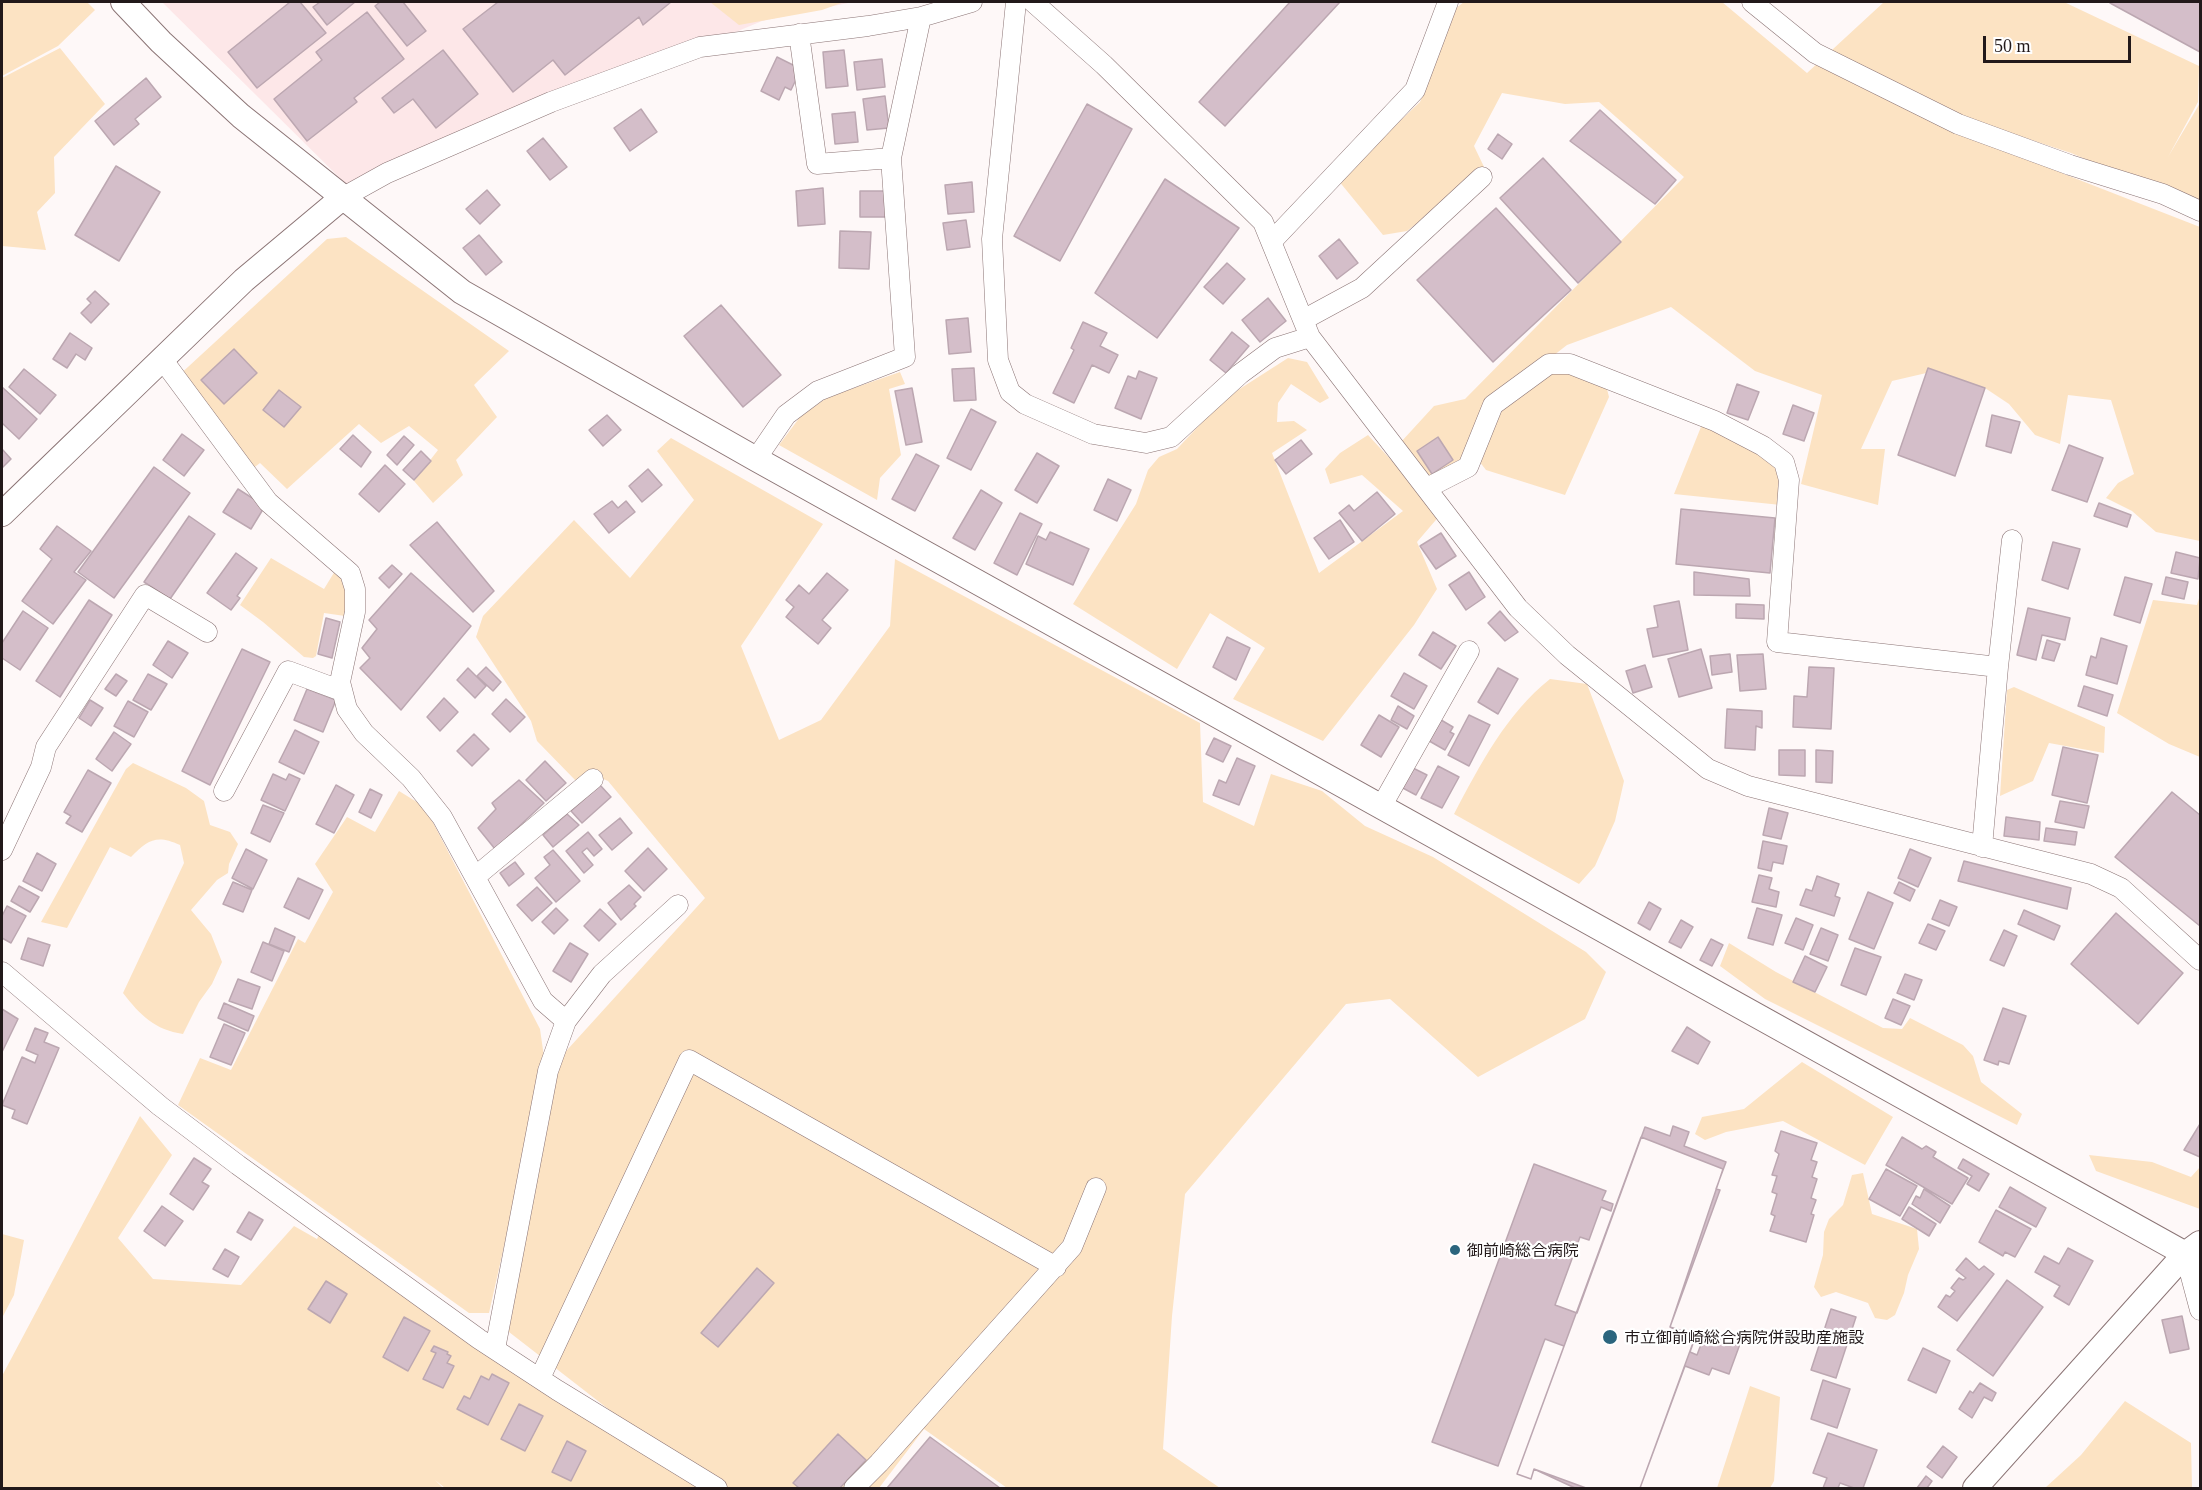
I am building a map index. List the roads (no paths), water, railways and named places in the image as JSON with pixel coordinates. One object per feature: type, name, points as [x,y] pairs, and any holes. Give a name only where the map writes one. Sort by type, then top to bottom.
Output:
[{"type":"street","points":[[123,2],[161,42],[241,116],[462,292],[756,459],[1381,807],[2195,1253]]},
{"type":"street","points":[[2,514],[244,280],[342,198],[387,173],[551,102],[700,47],[921,17],[972,2]]},
{"type":"street","points":[[1016,2],[992,238],[998,360],[1010,392],[1025,404],[1093,434],[1146,443],[1171,437],[1240,374],[1362,288],[1482,177]]},
{"type":"street","points":[[1033,2],[1104,65],[1263,222],[1307,328],[1518,608],[1567,655],[1708,769],[1748,786],[2091,874],[2121,888],[2200,960]]},
{"type":"street","points":[[1272,241],[1414,90],[1448,2]]},
{"type":"street","points":[[1752,2],[1815,53],[1959,124],[2070,165],[2163,194],[2200,211]]},
{"type":"street","points":[[756,459],[786,415],[818,391],[905,357],[891,158],[921,17]]},
{"type":"street","points":[[799,34],[817,164],[891,158]]},
{"type":"street","points":[[162,359],[268,502],[350,573],[355,589],[355,612],[340,682],[346,709],[364,733],[411,778],[442,817],[543,1001],[566,1021]]},
{"type":"street","points":[[1427,488],[1468,467],[1493,405],[1549,364],[1570,364],[1715,421],[1763,446],[1784,462],[1790,480],[1777,642],[1998,667]]},
{"type":"street","points":[[1982,847],[2012,540]]},
{"type":"street","points":[[2,850],[41,767],[46,747],[145,595],[207,632]]},
{"type":"street","points":[[1381,807],[1469,651]]},
{"type":"street","points":[[225,791],[288,671],[342,691]]},
{"type":"street","points":[[475,877],[593,779]]},
{"type":"street","points":[[495,1349],[549,1071],[566,1021],[602,974],[678,905]]},
{"type":"street","points":[[2,972],[159,1106],[238,1165],[495,1349],[717,1488]]},
{"type":"street","points":[[540,1378],[689,1060],[1056,1267]]},
{"type":"street","points":[[854,1488],[1056,1267],[1072,1247],[1096,1188]]},
{"type":"street","points":[[2195,1253],[2200,1310]]},
{"type":"street","points":[[1975,1488],[2195,1253]]},
{"type":"place","name":"御前崎総合病院","points":[[1455,1250]]},
{"type":"place","name":"市立御前崎総合病院併設助産施設","points":[[1610,1337]]}]
